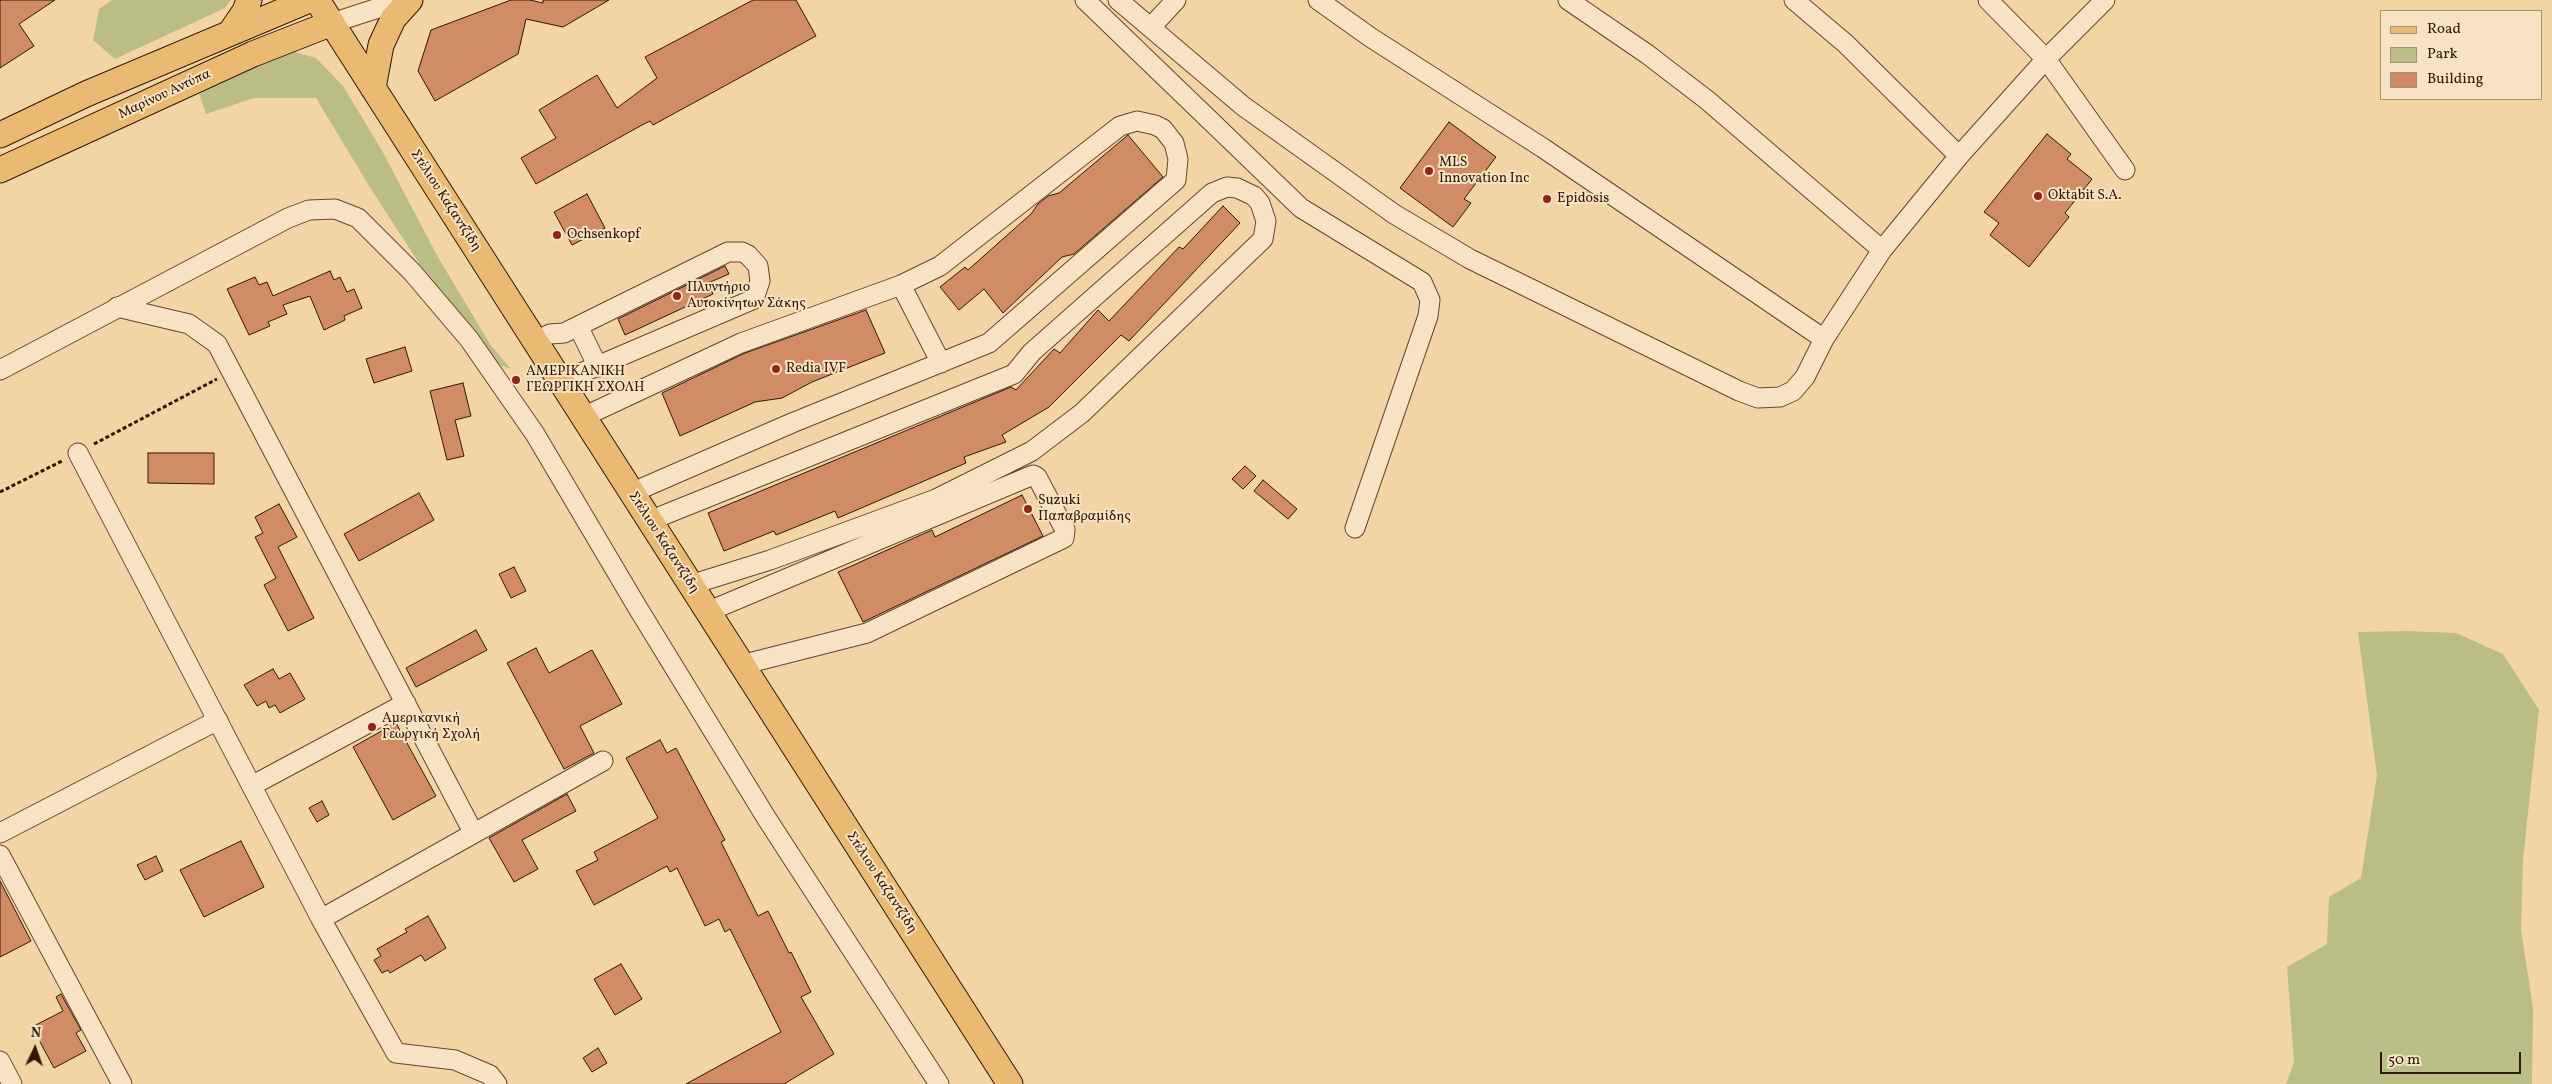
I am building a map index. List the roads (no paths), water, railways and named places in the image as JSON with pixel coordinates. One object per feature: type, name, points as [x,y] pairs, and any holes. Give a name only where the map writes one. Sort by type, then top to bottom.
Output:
[{"type":"main road","points":[[230,33],[245,11],[249,0]]},
{"type":"main road","points":[[0,135],[86,94],[309,0]]},
{"type":"main road","name":"Στέλιου Καζαντζίδη","points":[[317,0],[1010,1084]]},
{"type":"main road","points":[[373,88],[381,45],[393,18],[410,0]]},
{"type":"main road","name":"Μαρίνου Αντύπα","points":[[0,170],[253,54],[332,23]]},
{"type":"street","points":[[332,23],[404,0]]},
{"type":"street","points":[[1085,0],[1301,208],[1422,282],[1430,300],[1428,316],[1355,528]]},
{"type":"street","points":[[1118,0],[1243,106],[1394,214],[1470,259],[1739,391],[1758,398],[1780,397],[1793,391],[1805,377],[1824,339],[1882,250],[1959,156],[2046,59],[2104,0]]},
{"type":"street","points":[[1151,27],[1176,0]]},
{"type":"street","points":[[1318,0],[1370,37],[1543,148],[1824,339]]},
{"type":"street","points":[[1568,0],[1647,54],[1707,100],[1882,250]]},
{"type":"street","points":[[1794,0],[1846,44],[1959,156]]},
{"type":"street","points":[[1988,0],[2046,59],[2125,170]]},
{"type":"street","points":[[583,417],[740,344],[901,285],[940,266],[1120,126],[1137,121],[1155,125],[1163,129],[1174,143],[1178,159],[1176,180],[989,343],[792,423],[631,493]]},
{"type":"street","points":[[649,521],[1014,374],[1032,352],[1212,193],[1227,187],[1237,188],[1254,196],[1260,203],[1266,221],[1263,239],[1104,394],[1032,451],[936,499],[770,560],[690,585]]},
{"type":"street","points":[[0,370],[288,218],[309,210],[335,209],[358,218],[412,272],[469,339],[535,434],[636,605],[767,819],[939,1084]]},
{"type":"street","points":[[534,341],[550,334],[571,329],[728,252],[734,251],[748,255],[758,266],[760,281],[754,298],[560,382]]},
{"type":"street","points":[[901,285],[941,363]]},
{"type":"street","points":[[117,307],[189,324],[217,344],[233,371],[473,832]]},
{"type":"street","points":[[571,329],[598,366]]},
{"type":"street","points":[[78,452],[321,919],[396,1053],[455,1060],[490,1075],[497,1084]]},
{"type":"street","points":[[707,612],[1033,475],[1037,477],[1065,530],[1064,538],[867,633],[741,665]]},
{"type":"street","points":[[253,786],[406,703]]},
{"type":"street","points":[[0,833],[218,720]]},
{"type":"street","points":[[321,919],[473,832],[603,761]]},
{"type":"street","points":[[0,855],[122,1084]]},
{"type":"street","points":[[0,1061],[12,1084]]},
{"type":"place","name":"MLS Innovation Inc","points":[[1429,171]]},
{"type":"place","name":"Oktabit S.A.","points":[[2038,196]]},
{"type":"place","name":"Epidosis","points":[[1547,199]]},
{"type":"place","name":"Ochsenkopf","points":[[557,235]]},
{"type":"place","name":"Πλυντήριο Αυτοκίνητων Σάκης","points":[[677,296]]},
{"type":"place","name":"Redia IVF","points":[[776,369]]},
{"type":"place","name":"ΑΜΕΡΙΚΑΝΙΚΗ ΓΕΩΡΓΙΚΗ ΣΧΟΛΗ","points":[[516,380]]},
{"type":"place","name":"Suzuki Παπαβραμίδης","points":[[1028,509]]},
{"type":"place","name":"Αμερικανική Γεωργική Σχολή","points":[[372,727]]}]
